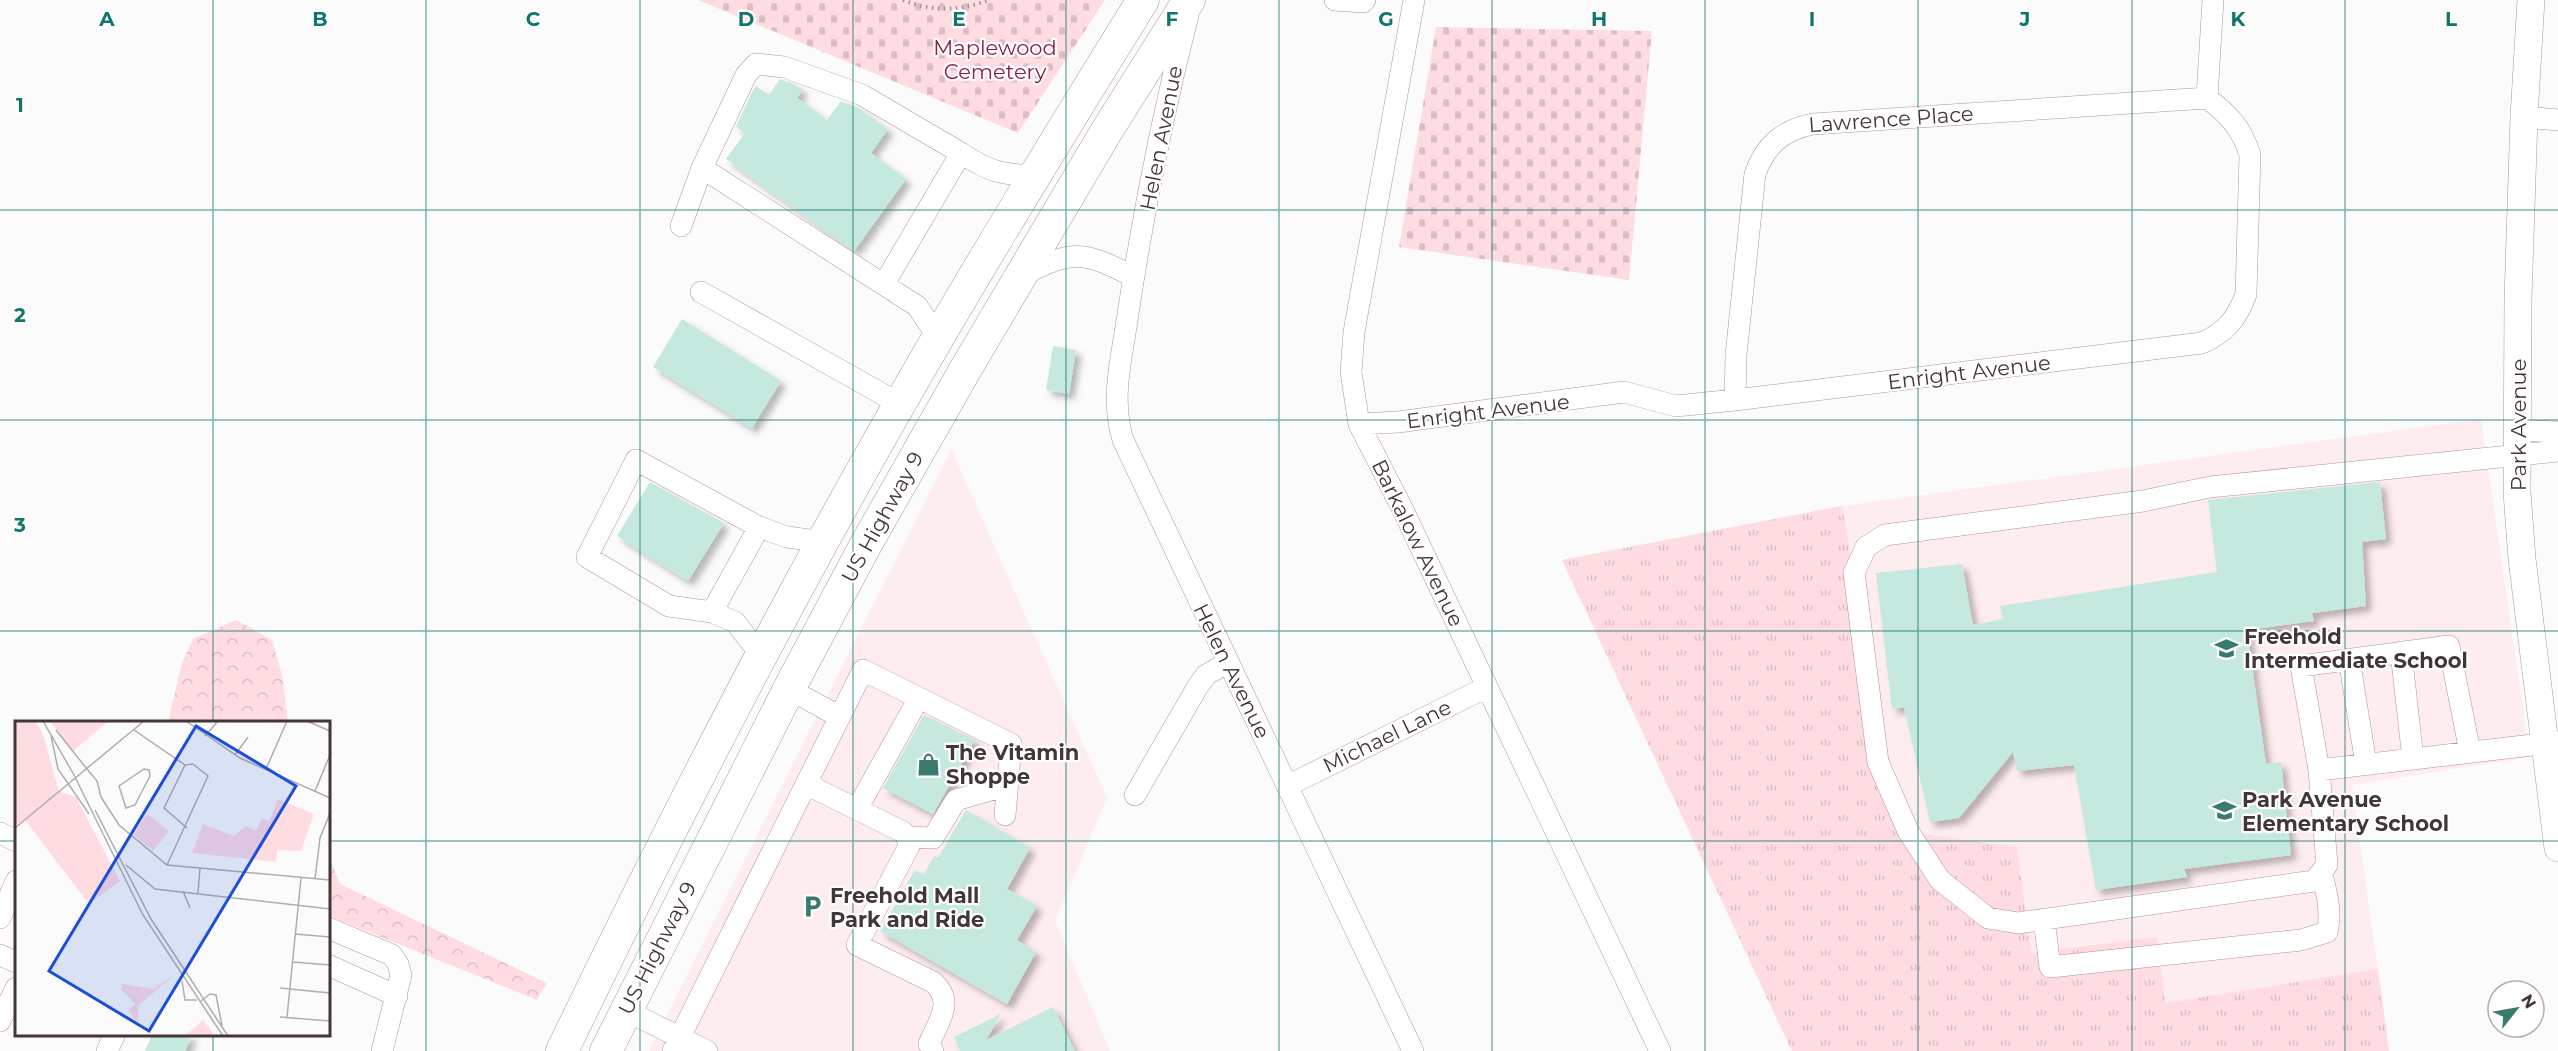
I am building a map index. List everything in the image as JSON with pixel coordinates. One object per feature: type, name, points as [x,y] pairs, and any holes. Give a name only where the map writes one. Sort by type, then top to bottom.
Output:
[{"type":"highway","name":"US Highway 9","points":[[562,1051],[761,655],[938,337],[1143,0]]},
{"type":"highway","name":"US Highway 9","points":[[606,1051],[789,689],[865,546],[1106,132],[1190,0]]},
{"type":"main road","name":"Park Avenue","points":[[2531,0],[2524,117],[2516,442],[2522,560],[2551,743],[2558,848]]},
{"type":"street","name":"Helen Avenue","points":[[1190,0],[1173,74],[1134,277],[1117,386],[1118,425],[1123,441],[1227,663],[1413,1051]]},
{"type":"street","points":[[1335,0],[1363,2],[1365,0]]},
{"type":"street","name":"Barkalow Avenue","points":[[1414,0],[1354,332],[1351,372],[1359,424],[1660,1051]]},
{"type":"street","points":[[2206,98],[2212,0]]},
{"type":"street","points":[[681,226],[702,168],[742,82],[751,68],[763,64],[784,67],[875,101],[984,168],[1006,174],[1034,176]]},
{"type":"street","name":"Enright Avenue","points":[[1359,424],[1398,422],[1624,392],[1676,405],[1735,400],[2202,343],[2219,335],[2231,324],[2240,312],[2246,294],[2250,155],[2245,139],[2236,123],[2206,98]]},
{"type":"street","name":"Lawrence Place","points":[[1735,400],[1736,355],[1755,174],[1759,161],[1770,145],[1782,134],[1797,127],[1813,124],[2206,98]]},
{"type":"street","points":[[2524,117],[2558,120]]},
{"type":"street","points":[[884,284],[961,153]]},
{"type":"street","points":[[702,168],[917,306],[938,337]]},
{"type":"street","points":[[1021,276],[1047,262],[1074,255],[1102,261],[1134,277]]},
{"type":"street","points":[[701,292],[900,404]]},
{"type":"street","points":[[2469,752],[2449,646],[2301,666],[2319,770],[2326,865],[2314,881],[2018,923],[1988,918],[1940,880],[1908,831],[1878,762],[1854,573],[1866,547],[1885,535],[2143,501],[2210,487],[2516,442],[2558,432]]},
{"type":"street","points":[[2516,442],[2558,451]]},
{"type":"street","points":[[761,655],[735,622],[712,612],[669,606],[587,557],[636,460],[759,527],[787,537],[824,542]]},
{"type":"street","points":[[712,612],[759,527]]},
{"type":"street","points":[[2401,652],[2414,759]]},
{"type":"street","points":[[2349,659],[2366,764]]},
{"type":"street","points":[[1135,795],[1198,686],[1206,675],[1227,663]]},
{"type":"street","points":[[677,1044],[863,670],[1011,744],[1005,815]]},
{"type":"street","name":"Michael Lane","points":[[1287,786],[1487,687]]},
{"type":"street","points":[[789,689],[840,717]]},
{"type":"street","points":[[857,809],[919,698]]},
{"type":"street","points":[[2319,770],[2551,743]]},
{"type":"street","points":[[806,784],[903,832],[907,837],[909,846],[857,945],[933,982],[941,990],[945,1004],[929,1044],[933,1051]]},
{"type":"street","points":[[907,837],[933,838],[956,800],[1008,785]]},
{"type":"street","points":[[0,833],[15,840]]},
{"type":"street","points":[[2044,919],[2050,967],[2301,940],[2327,932],[2329,923],[2326,888],[2321,873]]},
{"type":"street","points":[[0,918],[15,883]]},
{"type":"street","points":[[330,929],[392,955],[398,964],[401,975],[382,1051]]},
{"type":"street","points":[[0,955],[15,962]]},
{"type":"street","points":[[330,965],[397,996]]},
{"type":"street","points":[[0,1021],[15,990]]},
{"type":"street","points":[[625,1010],[677,1044],[707,1051]]},
{"type":"street","points":[[107,1051],[114,1036]]},
{"type":"path","points":[[903,0],[941,9],[957,9],[989,0]]},
{"type":"shaded area","points":[[2481,419],[2530,757],[2352,785],[2389,1051],[1792,1051],[1562,560],[1842,506]]},
{"type":"shaded area","points":[[951,449],[1107,798],[1055,921],[1110,1051],[649,1051]]},
{"type":"green space","name":"Maplewood Cemetery","points":[[698,0],[1105,0],[1018,133]]},
{"type":"green space","points":[[1436,27],[1652,31],[1629,280],[1399,247]]},
{"type":"green space","points":[[1842,506],[1893,803],[1908,832],[2017,847],[2031,953],[2157,937],[2165,1003],[2378,969],[2389,1051],[1792,1051],[1562,560]]},
{"type":"green space","points":[[236,620],[272,640],[283,679],[288,721],[168,721],[182,663],[193,639]]},
{"type":"green space","points":[[330,859],[340,884],[547,983],[537,1000],[330,916]]},
{"type":"building","points":[[780,79],[803,90],[797,98],[827,120],[841,101],[859,108],[888,129],[871,153],[906,179],[854,251],[726,159],[745,133],[736,127],[756,86],[769,95]]},
{"type":"building","points":[[682,319],[781,381],[752,428],[653,367]]},
{"type":"building","points":[[1053,346],[1076,350],[1069,394],[1046,390]]},
{"type":"building","points":[[650,482],[724,523],[688,581],[617,536]]},
{"type":"building","points":[[2380,482],[2386,539],[2362,542],[2366,606],[2312,613],[2314,621],[2247,630],[2266,764],[2281,762],[2291,855],[2184,869],[2187,877],[2096,890],[2074,765],[2017,771],[2013,752],[1959,818],[1930,822],[1904,707],[1892,709],[1876,573],[1962,564],[1973,625],[2003,619],[2000,606],[2217,572],[2208,500]]},
{"type":"building","name":"The Vitamin Shoppe","points":[[924,715],[975,740],[933,814],[883,788]]},
{"type":"building","points":[[966,810],[1030,848],[1007,889],[1037,906],[1017,940],[1036,952],[1007,1004],[880,931],[915,870],[924,875],[934,856],[938,858]]},
{"type":"building","points":[[1053,1007],[1075,1051],[960,1051],[954,1037],[1001,1014],[986,1040]]},
{"type":"building","points":[[152,1036],[192,1036],[185,1051],[145,1051]]},
{"type":"place","name":"Freehold Intermediate School","points":[[2226,648]]},
{"type":"place","name":"The Vitamin Shoppe","points":[[928,764]]},
{"type":"place","name":"Park Avenue Elementary School","points":[[2224,811]]},
{"type":"place","name":"Freehold Mall Park and Ride","points":[[812,907]]}]
